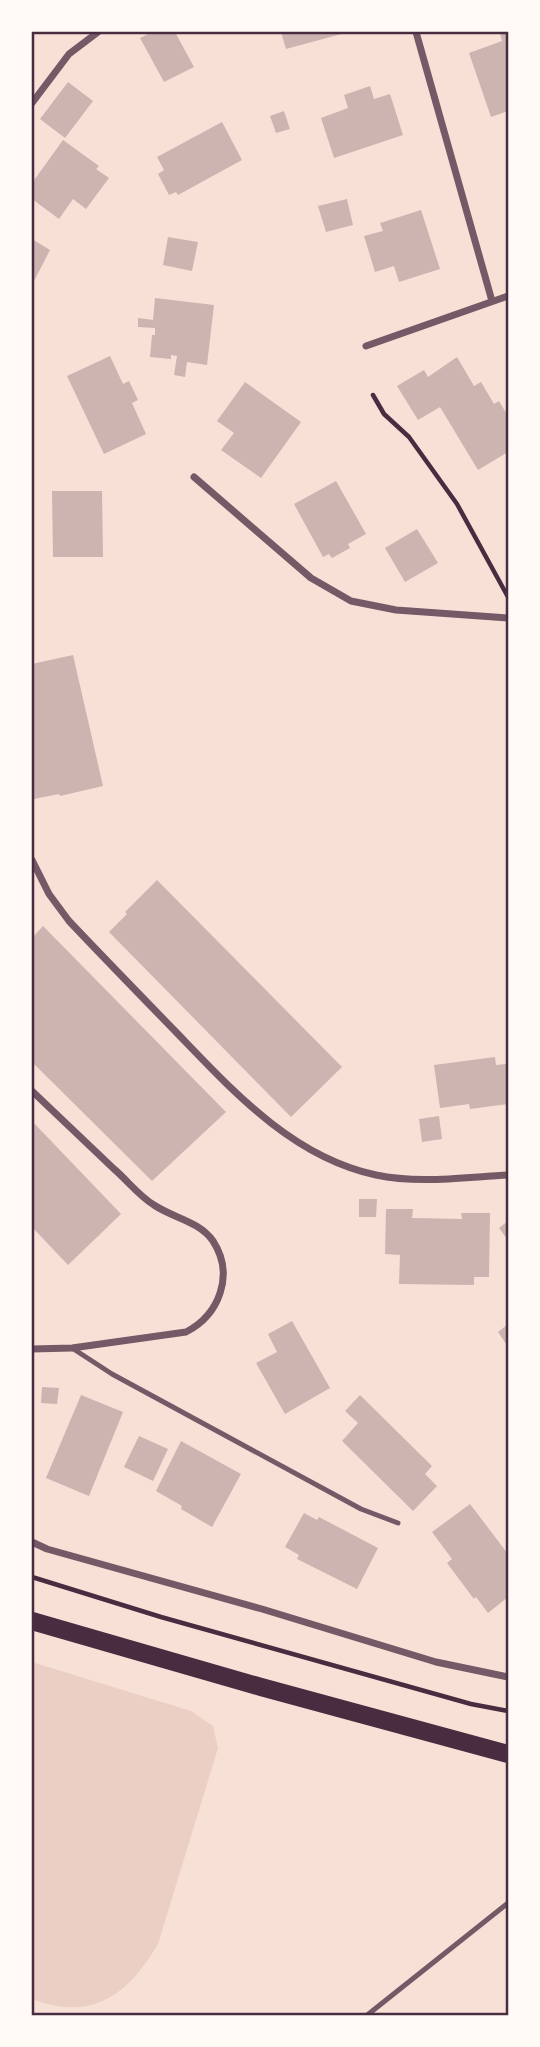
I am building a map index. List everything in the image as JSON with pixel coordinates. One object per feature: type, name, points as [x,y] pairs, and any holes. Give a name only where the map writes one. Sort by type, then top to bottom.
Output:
[{"type":"main road","points":[[32,1620],[261,1687],[509,1754]]},
{"type":"street","points":[[32,103],[69,54],[98,32]]},
{"type":"street","points":[[416,32],[492,301]]},
{"type":"street","points":[[366,346],[509,296]]},
{"type":"street","points":[[194,477],[310,578],[351,601],[396,610],[509,618]]},
{"type":"street","points":[[32,860],[69,922],[228,1085],[272,1125],[301,1145],[340,1165],[377,1175],[411,1179],[509,1175]]},
{"type":"street","points":[[32,1091],[153,1205],[196,1226],[212,1241],[222,1262],[221,1288],[216,1306],[200,1325],[186,1332],[72,1348],[32,1349]]},
{"type":"street","points":[[32,1542],[47,1549],[262,1609],[436,1662],[509,1678]]},
{"type":"lane","points":[[72,1348],[112,1374],[349,1503],[398,1523]]},
{"type":"lane","points":[[366,2015],[509,1903]]},
{"type":"path","points":[[373,396],[384,414],[409,436],[457,504],[509,598]]},
{"type":"path","points":[[32,1577],[161,1617],[471,1704],[509,1711]]},
{"type":"shaded area","points":[[32,1662],[191,1711],[213,1726],[218,1748],[158,1944],[121,1990],[90,2005],[53,2005],[32,1999]]},
{"type":"building","points":[[152,32],[175,32],[194,67],[164,82],[140,38]]},
{"type":"building","points":[[281,32],[349,32],[286,49]]},
{"type":"building","points":[[508,32],[508,111],[491,117],[469,53],[502,41],[500,33]]},
{"type":"building","points":[[68,82],[93,101],[65,138],[40,119]]},
{"type":"building","points":[[370,86],[374,99],[390,94],[403,135],[334,158],[321,118],[348,108],[344,95]]},
{"type":"building","points":[[284,111],[290,129],[276,133],[270,116]]},
{"type":"building","points":[[222,122],[242,160],[178,195],[176,192],[169,195],[158,174],[164,170],[157,157]]},
{"type":"building","points":[[63,140],[99,166],[96,169],[109,178],[86,209],[73,199],[59,219],[32,199],[32,183]]},
{"type":"building","points":[[347,199],[353,225],[326,232],[318,206]]},
{"type":"building","points":[[421,210],[440,269],[399,282],[394,266],[375,272],[364,236],[383,231],[380,223]]},
{"type":"building","points":[[168,237],[198,242],[192,271],[163,265]]},
{"type":"building","points":[[32,239],[50,250],[32,285]]},
{"type":"building","points":[[155,298],[214,305],[207,365],[187,362],[185,377],[174,375],[177,356],[171,355],[171,359],[150,357],[155,328],[138,327],[138,318],[153,320]]},
{"type":"building","points":[[110,356],[123,384],[129,381],[138,400],[132,403],[146,434],[104,454],[67,376]]},
{"type":"building","points":[[457,357],[474,386],[481,382],[494,404],[499,401],[508,416],[508,452],[478,470],[440,407],[418,420],[397,386],[424,370],[428,377]]},
{"type":"building","points":[[245,382],[301,422],[261,478],[221,450],[234,433],[217,421]]},
{"type":"building","points":[[336,481],[366,534],[348,544],[350,548],[332,558],[329,554],[323,557],[294,504]]},
{"type":"building","points":[[52,491],[102,491],[103,557],[53,557]]},
{"type":"building","points":[[417,529],[438,563],[405,582],[385,548]]},
{"type":"building","points":[[73,655],[103,786],[34,799],[32,664]]},
{"type":"building","points":[[157,880],[342,1067],[291,1117],[109,932]]},
{"type":"building","points":[[43,926],[226,1112],[152,1181],[32,1062],[32,938]]},
{"type":"building","points":[[495,1057],[496,1065],[508,1066],[508,1104],[470,1109],[469,1104],[440,1108],[434,1065]]},
{"type":"building","points":[[439,1116],[442,1139],[422,1142],[419,1119]]},
{"type":"building","points":[[32,1121],[121,1214],[68,1265],[32,1227]]},
{"type":"building","points":[[359,1199],[377,1199],[376,1217],[359,1217]]},
{"type":"building","points":[[386,1209],[413,1209],[412,1218],[462,1219],[461,1213],[490,1213],[489,1277],[474,1277],[474,1285],[399,1284],[400,1255],[385,1254]]},
{"type":"building","points":[[508,1221],[508,1240],[499,1228]]},
{"type":"building","points":[[292,1321],[330,1388],[285,1414],[256,1363],[277,1352],[268,1334]]},
{"type":"building","points":[[508,1324],[508,1347],[498,1332]]},
{"type":"building","points":[[42,1387],[59,1388],[57,1404],[41,1403]]},
{"type":"building","points":[[81,1395],[123,1412],[89,1496],[46,1478]]},
{"type":"building","points":[[360,1395],[432,1466],[425,1474],[437,1486],[413,1511],[342,1441],[358,1423],[345,1411]]},
{"type":"building","points":[[139,1436],[168,1449],[153,1481],[124,1467]]},
{"type":"building","points":[[181,1441],[241,1474],[212,1527],[156,1491]]},
{"type":"building","points":[[470,1504],[508,1554],[508,1597],[488,1613],[447,1563],[452,1559],[432,1532]]},
{"type":"building","points":[[304,1513],[317,1520],[319,1517],[378,1548],[357,1589],[297,1559],[299,1555],[285,1547]]}]
